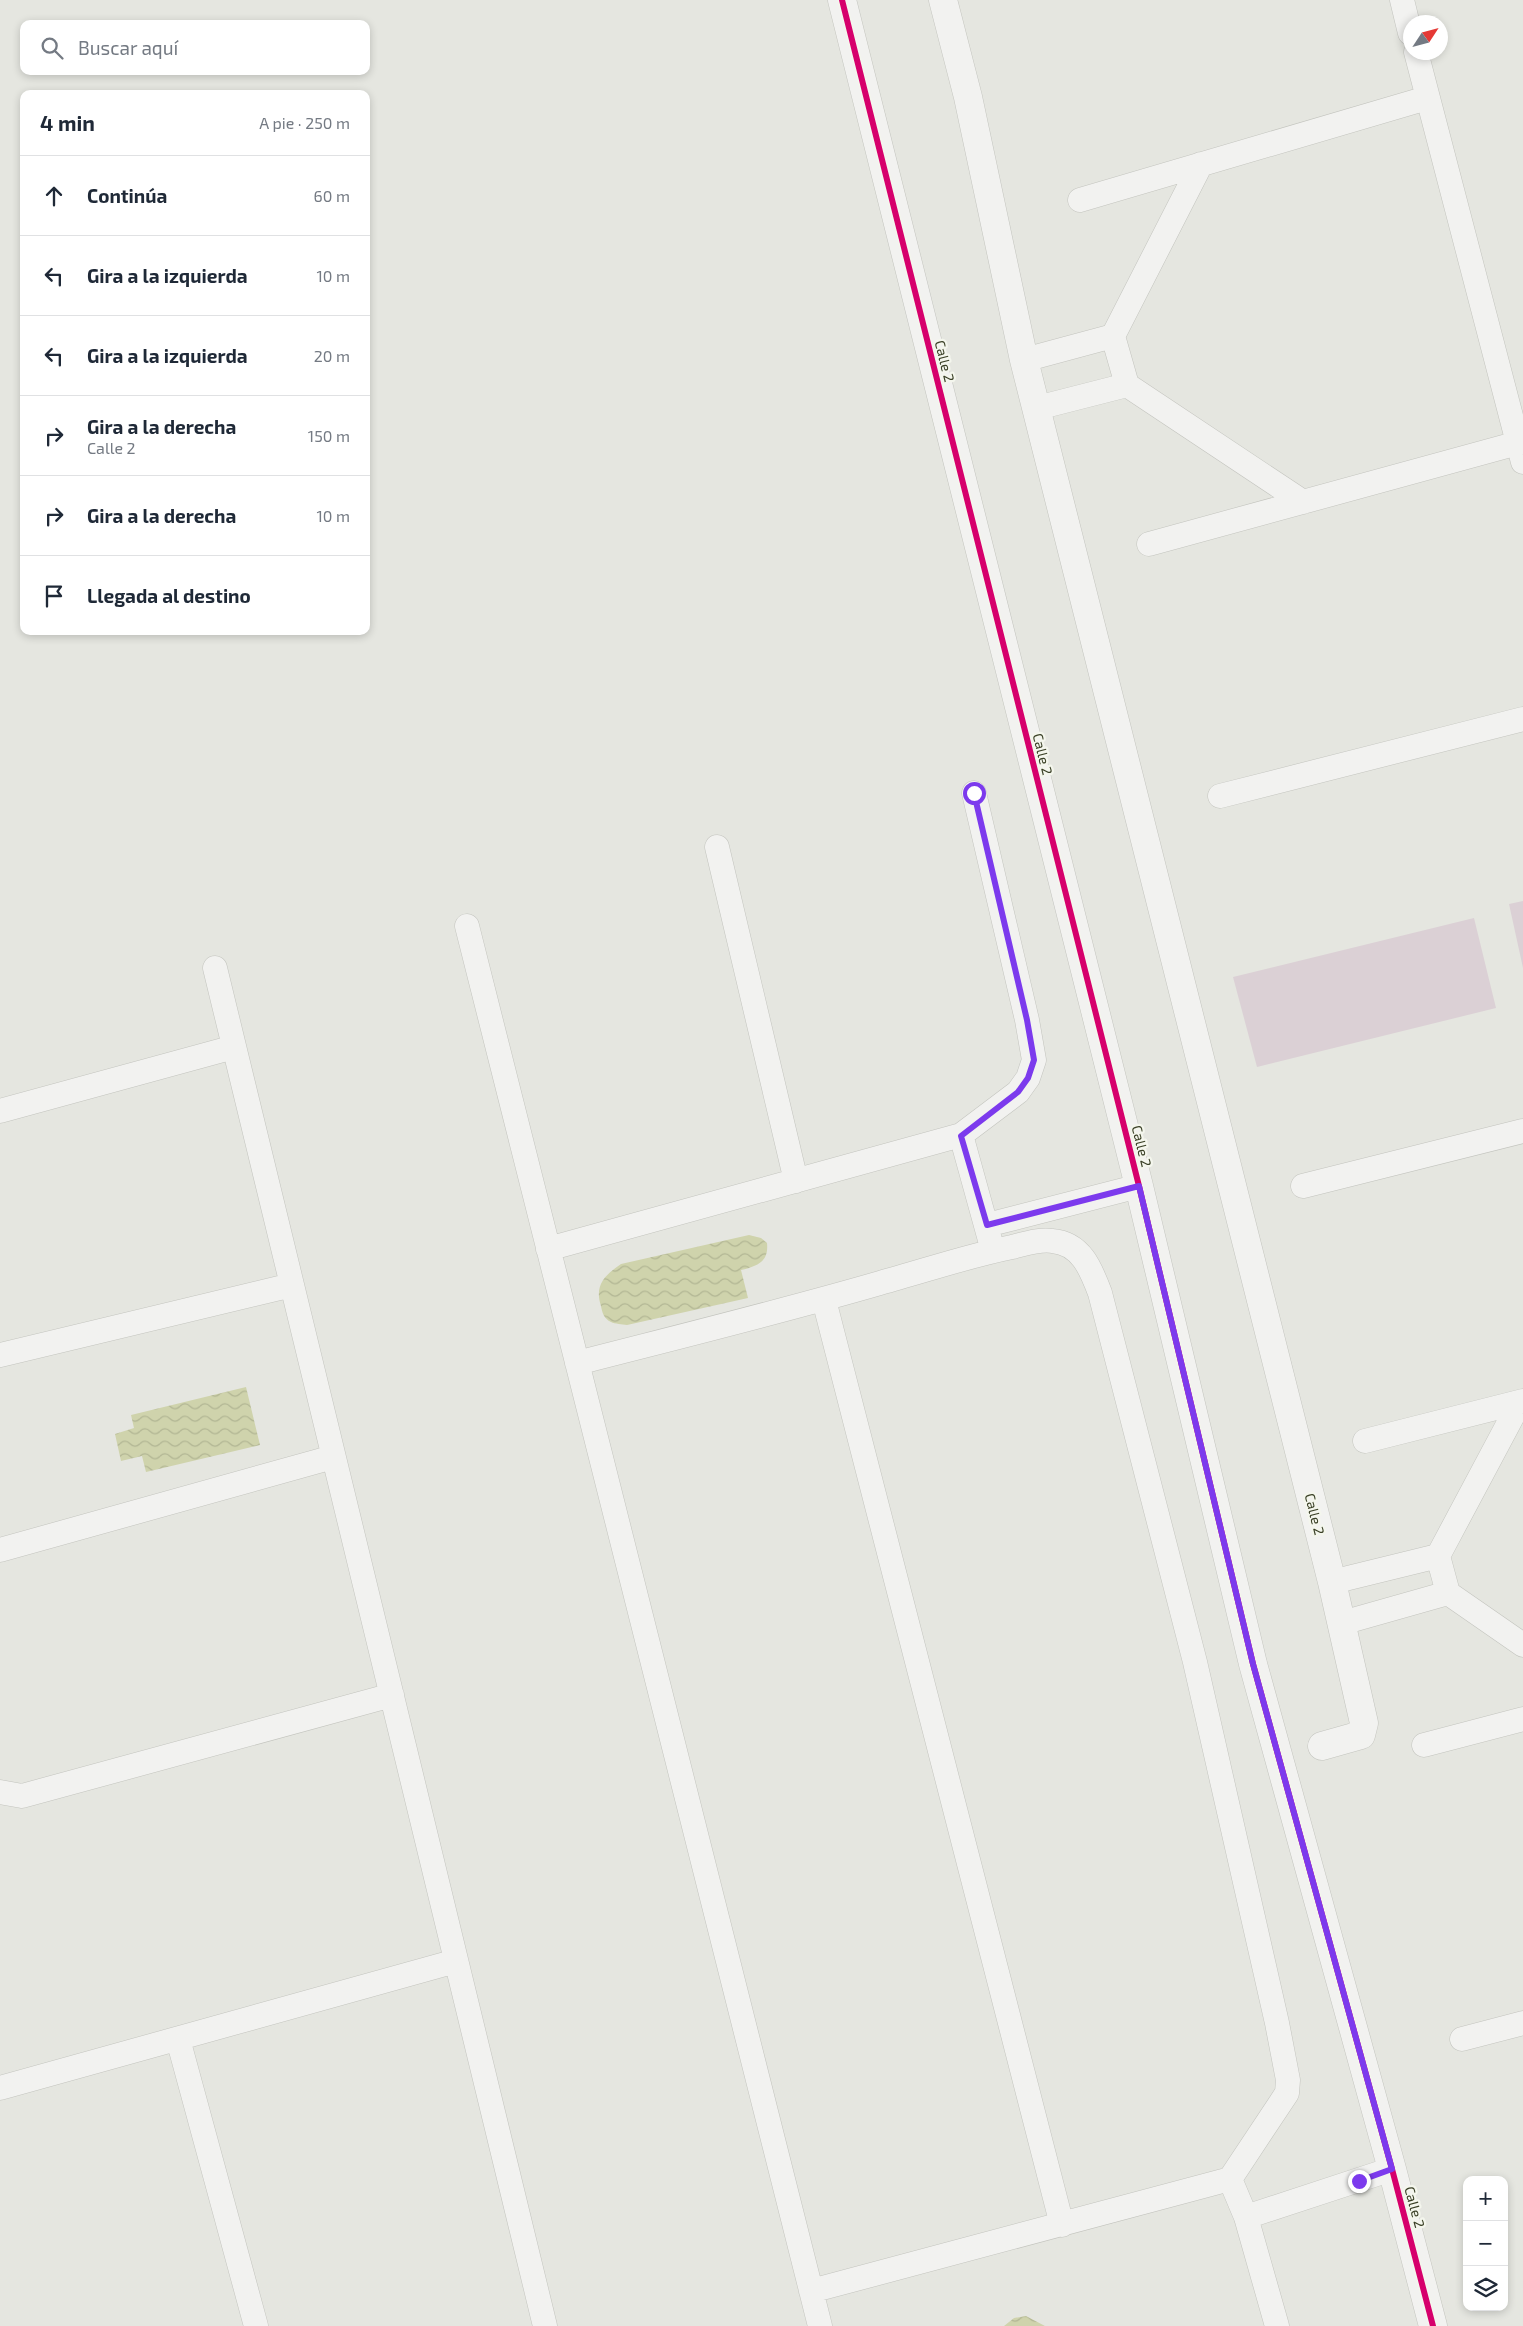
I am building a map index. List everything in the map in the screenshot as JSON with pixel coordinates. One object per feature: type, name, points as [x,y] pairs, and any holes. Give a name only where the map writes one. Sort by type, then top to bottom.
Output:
[{"type":"street","name":"Calle 2","points":[[842,0],[1139,1186],[1253,1664],[1392,2169],[1433,2326]]},
{"type":"street","name":"Calle 2","points":[[943,0],[968,97],[1024,360],[1342,1623],[1364,1729],[1361,1735],[1322,1746]]},
{"type":"lane","points":[[1402,0],[1406,15]]},
{"type":"lane","points":[[1149,544],[1303,502],[1520,452],[1418,60]]},
{"type":"lane","points":[[1080,200],[1427,98]]},
{"type":"lane","points":[[1201,164],[1113,336],[1127,385],[1303,502]]},
{"type":"lane","points":[[1024,360],[1113,336]]},
{"type":"lane","points":[[1037,408],[1127,385]]},
{"type":"lane","points":[[1220,796],[1523,719]]},
{"type":"lane","points":[[548,1249],[961,1136],[1018,1092],[1028,1078],[1034,1060],[1025,1010],[974,793]]},
{"type":"lane","points":[[717,847],[796,1181]]},
{"type":"lane","points":[[467,926],[820,2326]]},
{"type":"lane","points":[[215,968],[544,2326]]},
{"type":"lane","points":[[0,1111],[234,1047]]},
{"type":"lane","points":[[1303,1186],[1523,1131]]},
{"type":"lane","points":[[961,1136],[987,1225],[992,1251]]},
{"type":"lane","points":[[987,1225],[1139,1186]]},
{"type":"lane","points":[[577,1364],[824,1300],[992,1251],[1039,1241],[1052,1241],[1073,1247],[1081,1254],[1093,1273],[1195,1662],[1288,2080],[1287,2093],[1230,2179],[811,2291]]},
{"type":"lane","points":[[0,1355],[292,1285]]},
{"type":"lane","points":[[824,1300],[1062,2225]]},
{"type":"lane","points":[[1365,1441],[1521,1401]]},
{"type":"lane","points":[[1521,1401],[1438,1556],[1448,1593],[1523,1645]]},
{"type":"lane","points":[[0,1550],[333,1457]]},
{"type":"lane","points":[[1332,1582],[1438,1556]]},
{"type":"lane","points":[[1342,1623],[1448,1593]]},
{"type":"lane","points":[[0,1792],[22,1796],[392,1695]]},
{"type":"lane","points":[[1424,1745],[1523,1718]]},
{"type":"lane","points":[[0,2088],[456,1961]]},
{"type":"lane","points":[[1462,2039],[1523,2023]]},
{"type":"lane","points":[[178,2039],[256,2326]]},
{"type":"lane","points":[[1246,2216],[1392,2169]]},
{"type":"lane","points":[[1230,2179],[1246,2216],[1277,2326]]},
{"type":"shaded area","points":[[1523,901],[1523,968],[1509,904]]},
{"type":"shaded area","points":[[1474,918],[1496,1008],[1257,1067],[1233,977]]},
{"type":"water","points":[[749,1235],[761,1238],[767,1243],[767,1249],[766,1255],[761,1262],[741,1270],[748,1298],[627,1325],[611,1322],[604,1315],[599,1299],[600,1286],[610,1272],[621,1264]]},
{"type":"water","points":[[246,1387],[260,1445],[146,1472],[142,1456],[121,1461],[115,1434],[134,1428],[131,1415]]},
{"type":"water","points":[[1026,2316],[1045,2326],[1004,2326],[1014,2318]]},
{"type":"cycle path","points":[[842,0],[1139,1186],[1253,1664],[1392,2169],[1433,2326]]},
{"type":"route","points":[[974,793],[1027,1020],[1034,1060],[1028,1078],[1018,1092],[961,1136],[987,1225],[1139,1186],[1253,1664],[1392,2169],[1359,2181]]}]
